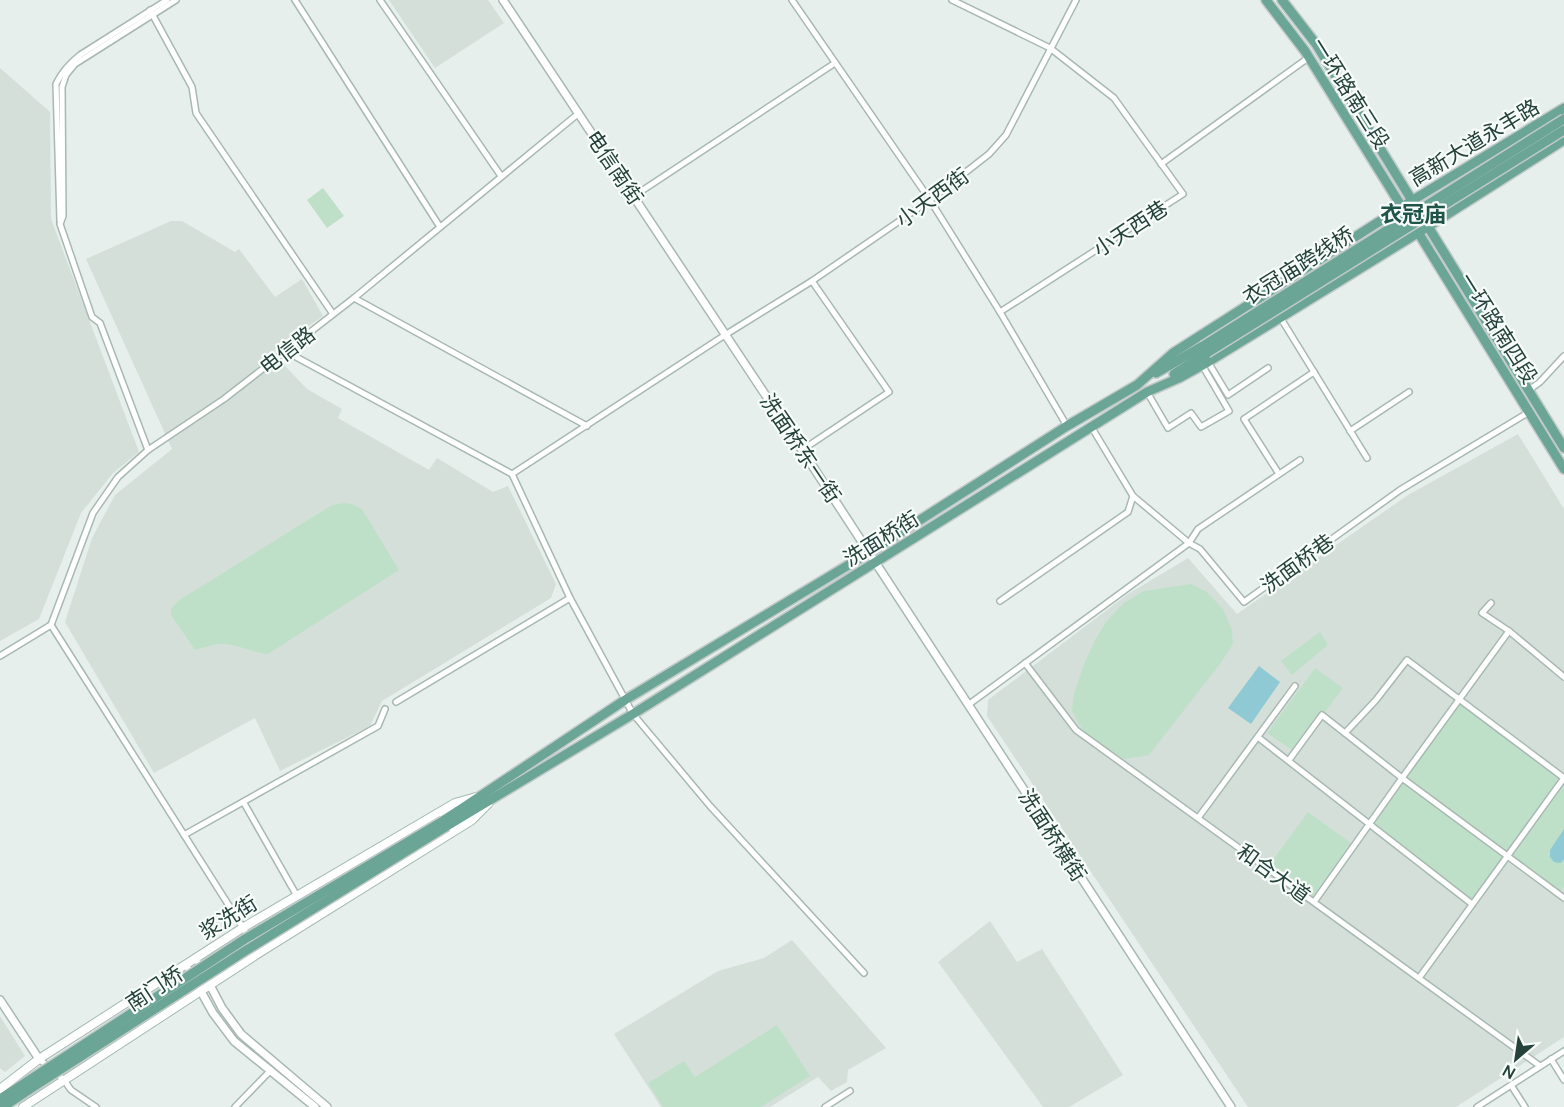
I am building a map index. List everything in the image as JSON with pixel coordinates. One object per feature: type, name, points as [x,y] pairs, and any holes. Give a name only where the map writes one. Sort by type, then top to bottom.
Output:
[{"type":"main road","name":"一环路南三段","points":[[1266,0],[1305,51],[1402,207]]},
{"type":"main road","name":"一环路南三段","points":[[1282,0],[1316,44],[1413,200]]},
{"type":"main road","name":"高新大道永丰路","points":[[1402,207],[1564,108]]},
{"type":"main road","name":"衣冠庙跨线桥","points":[[1205,356],[1564,119]]},
{"type":"main road","name":"衣冠庙跨线桥","points":[[1205,356],[1564,130]]},
{"type":"main road","points":[[1418,232],[1564,140]]},
{"type":"main road","name":"一环路南四段","points":[[1413,200],[1564,448]]},
{"type":"main road","name":"一环路南四段","points":[[1402,207],[1564,470]]},
{"type":"main road","name":"洗面桥街","points":[[1137,385],[1173,353],[1402,207]]},
{"type":"main road","name":"洗面桥街","points":[[633,714],[1205,356],[1280,317],[1418,232]]},
{"type":"main road","name":"洗面桥街","points":[[625,700],[870,552],[1067,426],[1137,385],[1205,356]]},
{"type":"main road","name":"浆洗街","points":[[3,1087],[39,1059],[244,927],[455,803],[487,798],[625,700]]},
{"type":"main road","name":"浆洗街","points":[[445,823],[633,714]]},
{"type":"main road","points":[[27,1106],[259,953],[472,820],[487,798]]},
{"type":"main road","name":"南门桥","points":[[0,1099],[245,939],[445,823]]},
{"type":"main road","name":"南门桥","points":[[3,1107],[445,823]]},
{"type":"street","points":[[152,12],[167,0]]},
{"type":"street","points":[[148,450],[100,323],[92,317],[60,224],[56,84],[69,63],[152,12],[176,0]]},
{"type":"street","points":[[295,0],[440,227]]},
{"type":"street","points":[[380,0],[501,176]]},
{"type":"street","name":"电信南街","points":[[503,0],[725,335]]},
{"type":"street","points":[[792,0],[930,200],[1000,312],[1067,426]]},
{"type":"street","name":"小天西巷","points":[[952,0],[1050,48],[1114,98],[1183,194],[1000,312]]},
{"type":"street","name":"小天西街","points":[[512,474],[812,281],[930,200],[989,154],[1003,141],[1076,0]]},
{"type":"street","points":[[152,12],[192,87],[196,113],[333,314]]},
{"type":"street","points":[[1161,164],[1308,58]]},
{"type":"street","points":[[634,196],[836,63]]},
{"type":"street","name":"电信路","points":[[51,625],[93,513],[118,477],[148,450],[224,399],[354,298],[579,113]]},
{"type":"street","points":[[802,450],[889,392],[812,281]]},
{"type":"street","points":[[354,298],[587,426]]},
{"type":"street","points":[[1280,317],[1367,458]]},
{"type":"street","name":"洗面桥东一街","points":[[725,335],[875,562]]},
{"type":"street","points":[[285,351],[512,474],[570,598],[633,714],[710,806],[864,973]]},
{"type":"street","points":[[1205,356],[1228,395],[1268,368]]},
{"type":"street","points":[[1147,392],[1168,428],[1191,413],[1201,427],[1229,411],[1205,356]]},
{"type":"street","points":[[1529,390],[1540,382],[1564,356]]},
{"type":"street","points":[[1279,474],[1244,418],[1314,372]]},
{"type":"street","points":[[1350,431],[1409,392]]},
{"type":"street","name":"洗面桥巷","points":[[1189,543],[1200,549],[1244,602],[1400,490],[1529,412]]},
{"type":"street","points":[[1092,428],[1133,496],[1189,543]]},
{"type":"street","points":[[968,705],[1189,543],[1198,529],[1300,460]]},
{"type":"street","points":[[1000,601],[1128,512],[1133,496]]},
{"type":"street","name":"洗面桥横街","points":[[875,562],[1232,1107]]},
{"type":"street","points":[[396,702],[570,598]]},
{"type":"street","points":[[1491,603],[1482,613],[1509,631],[1562,675],[1564,666]]},
{"type":"street","points":[[0,656],[51,625],[259,953]]},
{"type":"street","points":[[1314,902],[1509,631]]},
{"type":"street","points":[[1346,733],[1376,700],[1407,660],[1564,778],[1419,978]]},
{"type":"street","name":"和合大道","points":[[1025,663],[1076,730],[1540,1066]]},
{"type":"street","points":[[1198,819],[1295,686]]},
{"type":"street","points":[[184,835],[378,726],[385,709]]},
{"type":"street","points":[[1289,760],[1322,715],[1402,778],[1562,896],[1564,887]]},
{"type":"street","points":[[1259,738],[1472,904]]},
{"type":"street","points":[[244,803],[297,896]]},
{"type":"street","points":[[196,959],[222,1008],[241,1034],[327,1107]]},
{"type":"street","points":[[186,965],[213,1012],[234,1041],[315,1107]]},
{"type":"street","points":[[0,1000],[39,1059],[64,1080],[71,1090],[96,1107]]},
{"type":"street","points":[[1477,1107],[1564,1051]]},
{"type":"street","points":[[1551,1059],[1564,1080]]},
{"type":"street","points":[[235,1107],[271,1070]]},
{"type":"street","points":[[0,1077],[3,1087]]},
{"type":"street","points":[[1511,1085],[1525,1107]]},
{"type":"street","points":[[825,1107],[850,1091]]},
{"type":"shaded area","points":[[389,0],[488,0],[504,23],[435,68]]},
{"type":"shaded area","points":[[0,68],[50,112],[51,219],[139,452],[113,473],[81,513],[39,619],[0,641]]},
{"type":"shaded area","points":[[171,221],[182,221],[235,252],[239,249],[275,297],[302,279],[323,316],[274,350],[287,368],[307,389],[342,409],[338,418],[429,470],[437,458],[493,492],[508,486],[556,584],[551,598],[382,701],[370,726],[280,771],[255,718],[154,773],[65,622],[92,538],[115,495],[172,449],[86,259]]},
{"type":"shaded area","points":[[1518,434],[1564,509],[1564,1037],[1456,1107],[1248,1107],[987,716],[988,700],[1128,594],[1188,558],[1237,614],[1408,495]]},
{"type":"shaded area","points":[[990,921],[1017,962],[1042,949],[1123,1075],[1069,1107],[1043,1107],[938,962]]},
{"type":"shaded area","points":[[792,940],[886,1048],[848,1070],[847,1082],[831,1091],[818,1077],[770,1107],[661,1107],[614,1034],[718,971],[764,958]]},
{"type":"shaded area","points":[[0,1016],[25,1056],[5,1072],[0,1068]]},
{"type":"green space","points":[[323,188],[344,216],[327,228],[307,200]]},
{"type":"green space","points":[[344,503],[362,509],[399,570],[268,654],[225,644],[195,650],[171,615],[171,609],[178,601],[332,505]]},
{"type":"green space","points":[[1191,584],[1207,592],[1223,609],[1232,630],[1233,644],[1149,755],[1124,759],[1083,731],[1072,711],[1074,694],[1083,667],[1106,622],[1124,603],[1144,591]]},
{"type":"green space","points":[[1320,632],[1328,645],[1292,675],[1281,661]]},
{"type":"green space","points":[[1315,668],[1343,688],[1295,752],[1267,733]]},
{"type":"green space","points":[[1461,699],[1564,778],[1564,887],[1559,894],[1506,855],[1472,904],[1369,823]]},
{"type":"green space","points":[[1308,812],[1351,843],[1313,896],[1270,864]]},
{"type":"green space","points":[[777,1025],[810,1076],[761,1107],[663,1107],[648,1083],[684,1061],[695,1077]]},
{"type":"water","points":[[1259,666],[1280,682],[1251,724],[1228,708]]},
{"type":"water","points":[[1564,829],[1564,860],[1560,863],[1554,862],[1550,857],[1550,850]]},
{"type":"district","name":"衣冠庙","points":[[1413,214]]}]
